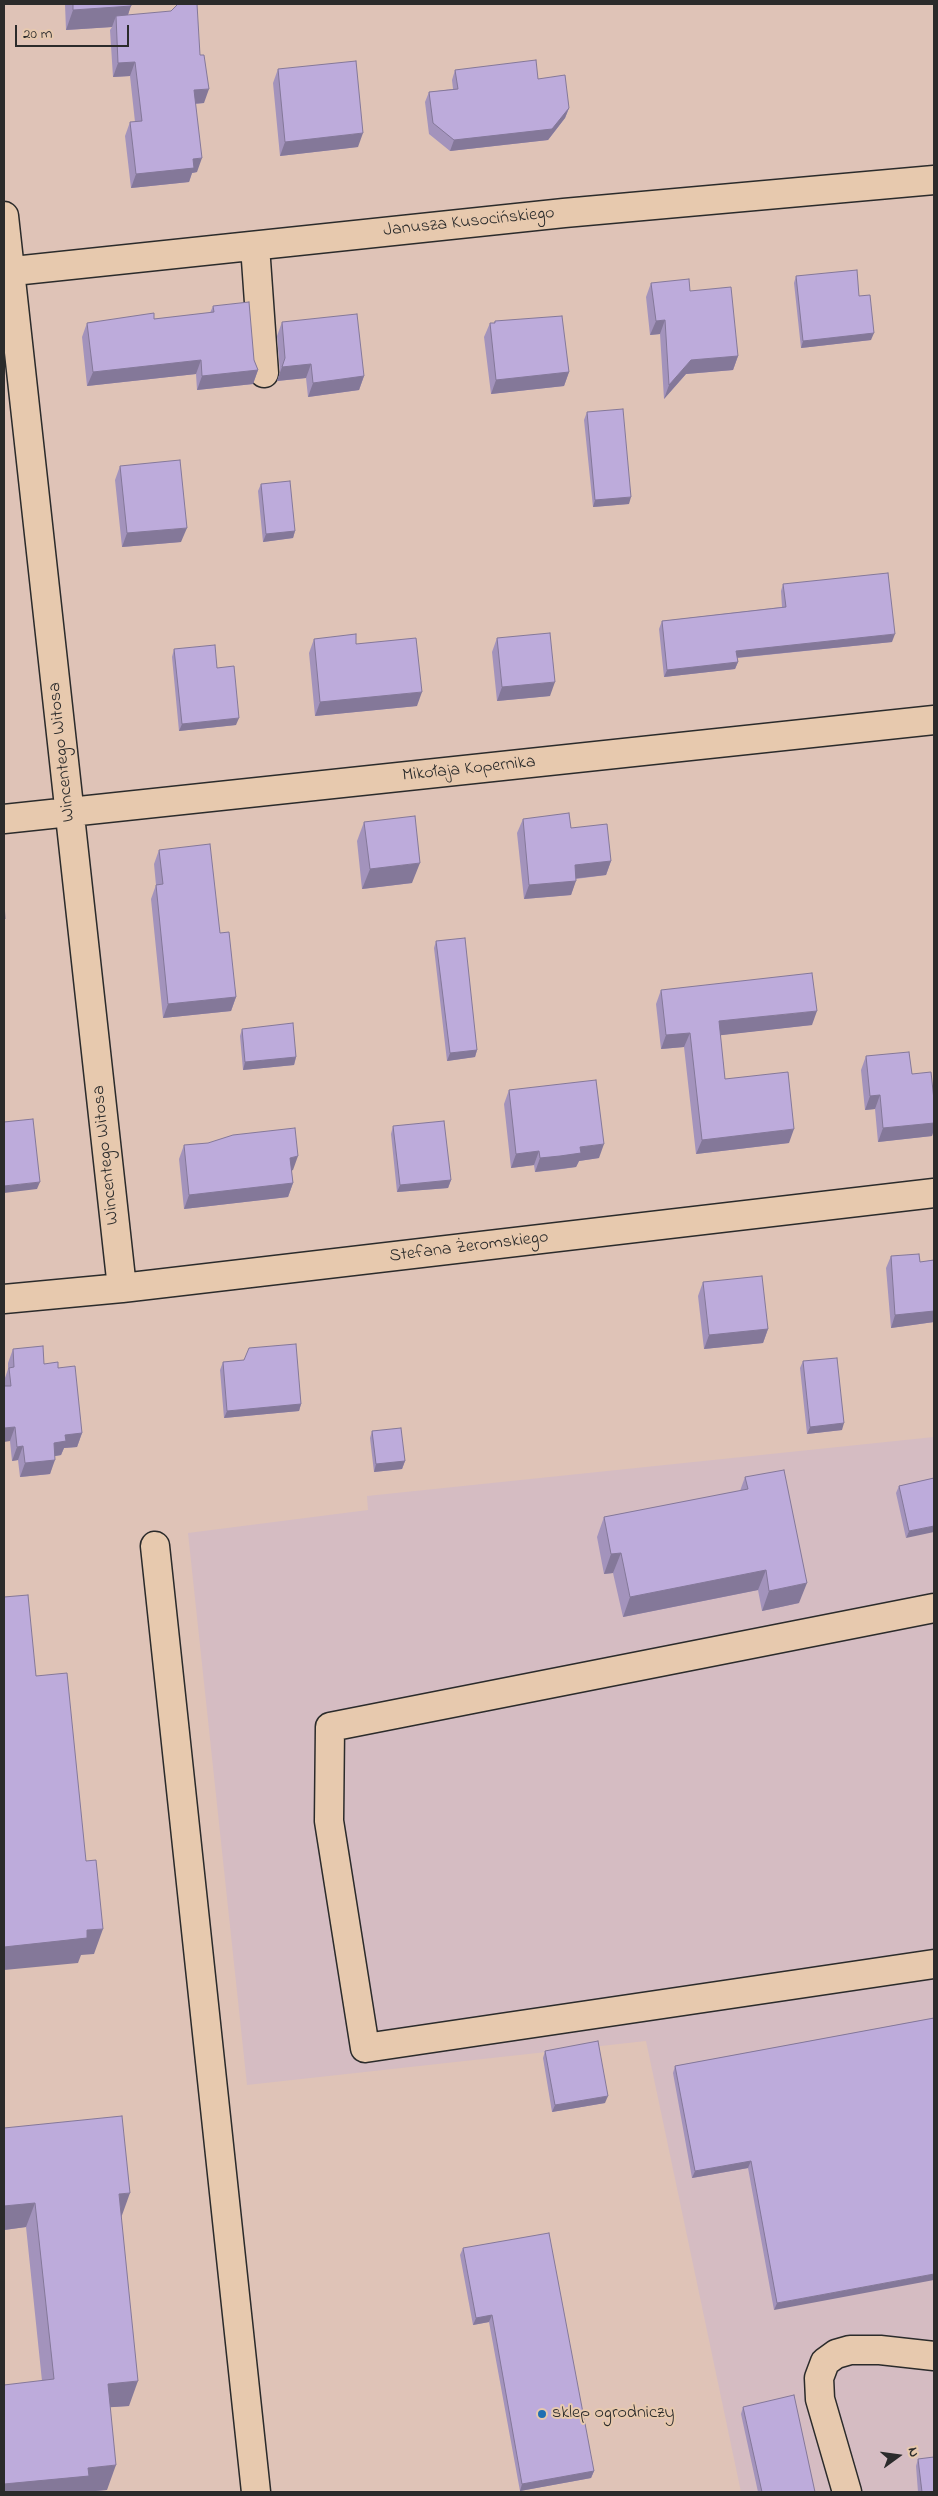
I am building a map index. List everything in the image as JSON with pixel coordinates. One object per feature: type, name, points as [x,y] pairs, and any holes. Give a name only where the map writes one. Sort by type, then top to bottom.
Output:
[{"type":"street","name":"Janusza Kusocińskiego","points":[[7,272],[564,213],[934,180]]},
{"type":"street","name":"Wincentego Witosa","points":[[4,216],[7,272],[122,1288]]},
{"type":"street","points":[[255,246],[264,373]]},
{"type":"street","name":"Mikołaja Kopernika","points":[[4,819],[934,720]]},
{"type":"street","name":"Stefana Żeromskiego","points":[[4,1299],[122,1288],[934,1193]]},
{"type":"street","points":[[155,1546],[256,2492]]},
{"type":"street","points":[[934,1608],[330,1727],[329,1821],[365,2048],[934,1964]]},
{"type":"street","points":[[847,2492],[820,2399],[819,2378],[825,2362],[836,2354],[850,2350],[880,2350],[934,2356]]},
{"type":"shaded area","points":[[934,1437],[934,2492],[741,2492],[646,2041],[247,2085],[188,1533],[368,1510],[367,1496]]},
{"type":"building","points":[[73,4],[131,4],[131,6],[73,10]]},
{"type":"building","points":[[178,4],[197,4],[200,55],[204,55],[209,89],[194,90],[202,158],[193,159],[194,168],[136,174],[130,122],[142,121],[135,62],[118,63],[116,16],[171,11]]},
{"type":"building","points":[[536,60],[538,79],[565,75],[569,108],[552,129],[454,140],[433,123],[429,92],[458,89],[455,70]]},
{"type":"building","points":[[356,61],[363,133],[285,142],[278,69]]},
{"type":"building","points":[[857,270],[859,296],[870,295],[874,333],[803,341],[796,276]]},
{"type":"building","points":[[689,279],[690,291],[731,287],[738,356],[691,360],[669,385],[665,320],[656,321],[651,283]]},
{"type":"building","points":[[249,302],[254,360],[258,370],[202,376],[201,360],[93,372],[87,323],[154,313],[154,319],[214,312],[213,306]]},
{"type":"building","points":[[357,314],[364,376],[313,383],[311,364],[282,367],[285,358],[282,322]]},
{"type":"building","points":[[562,316],[569,372],[496,380],[490,323],[495,323],[495,321]]},
{"type":"building","points":[[623,409],[631,497],[595,500],[587,412]]},
{"type":"building","points":[[180,460],[187,528],[127,533],[120,466]]},
{"type":"building","points":[[290,481],[295,531],[266,534],[261,484]]},
{"type":"building","points":[[888,573],[895,634],[736,651],[738,662],[667,670],[662,621],[786,607],[783,584]]},
{"type":"building","points":[[550,633],[555,682],[502,687],[497,638]]},
{"type":"building","points":[[356,634],[356,644],[416,638],[422,692],[320,702],[314,639]]},
{"type":"building","points":[[215,645],[217,668],[234,666],[239,718],[182,724],[174,649]]},
{"type":"building","points":[[569,813],[571,828],[607,824],[611,861],[575,865],[576,881],[529,885],[523,819]]},
{"type":"building","points":[[415,816],[420,863],[370,869],[364,822]]},
{"type":"building","points":[[210,844],[220,933],[229,932],[236,997],[168,1004],[156,885],[163,884],[159,850]]},
{"type":"building","points":[[465,938],[477,1050],[450,1053],[436,941]]},
{"type":"building","points":[[812,973],[817,1011],[719,1021],[725,1079],[788,1072],[794,1129],[702,1140],[690,1033],[666,1035],[661,990]]},
{"type":"building","points":[[293,1023],[296,1057],[245,1062],[242,1029]]},
{"type":"building","points":[[909,1052],[912,1074],[931,1072],[934,1123],[883,1128],[880,1095],[870,1096],[866,1056]]},
{"type":"building","points":[[596,1080],[604,1144],[580,1147],[581,1153],[560,1156],[540,1158],[539,1151],[516,1154],[509,1090]]},
{"type":"building","points":[[33,1119],[40,1182],[4,1186],[4,1122]]},
{"type":"building","points":[[444,1121],[451,1180],[400,1185],[393,1126]]},
{"type":"building","points":[[295,1128],[298,1156],[290,1158],[293,1183],[189,1195],[184,1145],[208,1143],[233,1135]]},
{"type":"building","points":[[919,1254],[920,1262],[934,1260],[934,1311],[895,1315],[891,1256]]},
{"type":"building","points":[[762,1276],[768,1329],[709,1335],[703,1282]]},
{"type":"building","points":[[296,1344],[301,1404],[227,1411],[223,1362],[244,1360],[249,1348]]},
{"type":"building","points":[[43,1346],[44,1364],[58,1362],[58,1368],[75,1366],[82,1433],[65,1435],[66,1441],[54,1443],[55,1460],[25,1463],[23,1446],[17,1447],[15,1427],[4,1428],[4,1386],[11,1386],[9,1368],[14,1367],[13,1349]]},
{"type":"building","points":[[837,1358],[844,1423],[810,1427],[803,1361]]},
{"type":"building","points":[[401,1428],[405,1461],[376,1464],[372,1431]]},
{"type":"building","points":[[784,1470],[807,1583],[769,1591],[766,1570],[630,1597],[621,1553],[611,1554],[604,1517],[748,1489],[745,1477]]},
{"type":"building","points":[[934,1478],[934,1526],[909,1531],[899,1486]]},
{"type":"building","points":[[28,1595],[36,1676],[67,1673],[86,1861],[96,1860],[103,1929],[87,1930],[87,1938],[4,1947],[4,1597]]},
{"type":"building","points":[[934,2018],[934,2274],[777,2303],[751,2161],[695,2171],[675,2066]]},
{"type":"building","points":[[598,2041],[608,2096],[555,2105],[545,2051]]},
{"type":"building","points":[[122,2116],[130,2193],[119,2194],[138,2381],[108,2384],[116,2465],[88,2468],[89,2476],[4,2484],[4,2385],[54,2379],[35,2203],[4,2206],[4,2128]]},
{"type":"building","name":"sklep ogrodniczy","points":[[549,2233],[594,2471],[522,2484],[492,2315],[476,2318],[463,2248]]},
{"type":"building","points":[[794,2395],[815,2492],[762,2492],[743,2407]]},
{"type":"building","points":[[934,2457],[934,2492],[922,2492],[918,2459]]},
{"type":"place","name":"sklep ogrodniczy","points":[[542,2414]]}]
